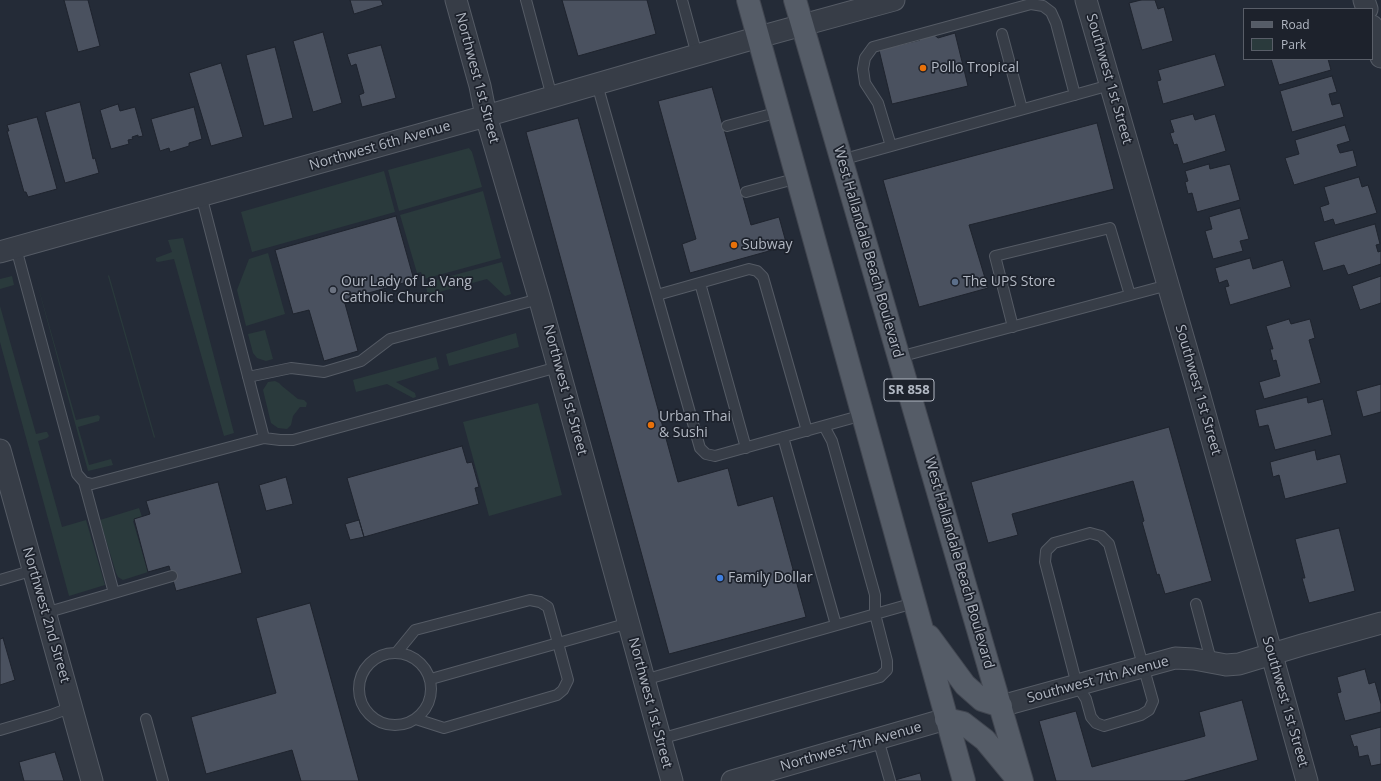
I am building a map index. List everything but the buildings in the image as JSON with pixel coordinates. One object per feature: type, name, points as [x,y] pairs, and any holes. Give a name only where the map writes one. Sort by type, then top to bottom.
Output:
[{"type":"main road","points":[[748,0],[964,781]]},
{"type":"main road","name":"West Hallandale Beach Boulevard","points":[[795,0],[1022,781]]},
{"type":"main road","points":[[921,625],[965,685],[982,700],[1001,706]]},
{"type":"main road","points":[[946,719],[963,723],[985,740],[1019,781]]},
{"type":"street","name":"Northwest 1st Street","points":[[456,0],[480,86],[486,116],[539,298],[672,781]]},
{"type":"street","name":"Northwest 6th Avenue","points":[[8,250],[486,116],[758,37],[894,0]]},
{"type":"street","name":"Southwest 1st Street","points":[[1086,0],[1168,285],[1307,781]]},
{"type":"street","points":[[1373,29],[1381,57]]},
{"type":"street","name":"Northwest 2nd Street","points":[[0,450],[92,781]]},
{"type":"street","name":"Southwest 7th Avenue","points":[[1001,706],[1175,658],[1194,659],[1212,664],[1239,664],[1381,623]]},
{"type":"street","name":"Northwest 7th Avenue","points":[[732,781],[946,719]]},
{"type":"lane","points":[[526,0],[552,97]]},
{"type":"lane","points":[[682,0],[697,55]]},
{"type":"lane","points":[[891,146],[878,103],[865,83],[863,69],[865,58],[873,47],[1032,4],[1043,6],[1051,12],[1056,23],[1076,95]]},
{"type":"lane","points":[[1002,34],[1022,110]]},
{"type":"lane","points":[[597,84],[700,448],[706,454],[715,456],[863,415]]},
{"type":"lane","points":[[841,160],[1110,85]]},
{"type":"lane","points":[[728,126],[779,112]]},
{"type":"lane","points":[[746,192],[798,178]]},
{"type":"lane","points":[[201,195],[264,438]]},
{"type":"lane","points":[[1013,326],[995,256],[1110,228],[1130,295]]},
{"type":"lane","points":[[8,250],[77,474],[84,482],[114,593]]},
{"type":"lane","points":[[657,295],[749,268],[758,271],[763,277],[806,431]]},
{"type":"lane","points":[[700,283],[746,448]]},
{"type":"lane","points":[[899,357],[1168,285]]},
{"type":"lane","points":[[248,377],[291,368],[324,372],[362,361],[390,339],[539,298]]},
{"type":"lane","points":[[84,482],[92,484],[264,438],[293,440],[558,367]]},
{"type":"lane","points":[[660,739],[880,677],[887,670],[887,661],[875,614],[875,595],[832,441],[824,426]]},
{"type":"lane","points":[[783,438],[836,625]]},
{"type":"lane","points":[[1090,533],[1101,536],[1108,544],[1143,667],[1152,701],[1149,710],[1141,715],[1104,726],[1096,723],[1091,718],[1086,699],[1077,685],[1044,562],[1046,551],[1054,543],[1090,533]]},
{"type":"lane","points":[[0,580],[34,570]]},
{"type":"lane","points":[[45,613],[172,576]]},
{"type":"lane","points":[[397,652],[415,630],[530,600],[540,602],[548,607],[568,680],[563,690],[557,695],[444,728],[416,719]]},
{"type":"lane","points":[[644,680],[914,603]]},
{"type":"lane","points":[[1196,604],[1212,664]]},
{"type":"lane","points":[[431,679],[629,623]]},
{"type":"lane","points":[[397,652],[408,654],[418,660],[426,668],[431,679],[432,690],[430,702],[424,712],[416,719],[405,724],[394,725],[383,723],[372,717],[365,709],[360,698],[359,687],[361,676],[366,666],[375,658],[385,653],[397,652]]},
{"type":"lane","points":[[0,730],[51,715],[72,707]]},
{"type":"lane","points":[[146,719],[163,781]]},
{"type":"lane","points":[[878,739],[890,781]]},
{"type":"green space","points":[[469,148],[472,152],[482,187],[399,211],[388,170]]},
{"type":"green space","points":[[384,171],[395,212],[252,252],[241,212]]},
{"type":"green space","points":[[483,191],[501,258],[424,279],[421,272],[417,273],[400,215]]},
{"type":"green space","points":[[183,238],[234,433],[224,436],[174,259],[158,262],[156,261],[156,258],[172,252],[168,240]]},
{"type":"green space","points":[[268,253],[285,314],[246,326],[237,290],[249,259]]},
{"type":"green space","points":[[502,262],[511,294],[505,296],[487,279],[428,295],[425,283]]},
{"type":"green space","points":[[109,275],[155,437],[154,438],[108,276]]},
{"type":"green space","points":[[12,276],[14,285],[0,289],[0,279]]},
{"type":"green space","points":[[36,279],[76,420],[98,415],[100,417],[99,421],[78,427],[89,465],[111,459],[113,465],[88,471]]},
{"type":"green space","points":[[0,306],[36,434],[47,432],[49,436],[38,441],[62,527],[86,520],[105,585],[69,596],[0,342]]},
{"type":"green space","points":[[265,330],[273,359],[266,361],[257,358],[253,353],[248,334]]},
{"type":"green space","points":[[516,333],[519,347],[449,366],[446,354]]},
{"type":"green space","points":[[436,357],[439,369],[396,382],[415,393],[416,397],[413,398],[387,384],[356,392],[353,380]]},
{"type":"green space","points":[[275,381],[298,399],[304,400],[307,403],[306,407],[300,407],[293,416],[291,425],[287,429],[278,428],[271,423],[263,390],[268,382]]},
{"type":"green space","points":[[538,403],[562,495],[489,516],[463,422]]},
{"type":"green space","points":[[139,508],[142,517],[133,521],[148,572],[123,580],[118,577],[116,573],[100,520]]},
{"type":"place","name":"Pollo Tropical","points":[[923,68]]},
{"type":"place","name":"Subway","points":[[734,245]]},
{"type":"place","name":"The UPS Store","points":[[955,282]]},
{"type":"place","name":"Our Lady of La Vang Catholic Church","points":[[333,290]]},
{"type":"place","name":"Urban Thai & Sushi","points":[[651,425]]},
{"type":"place","name":"Family Dollar","points":[[720,578]]}]
